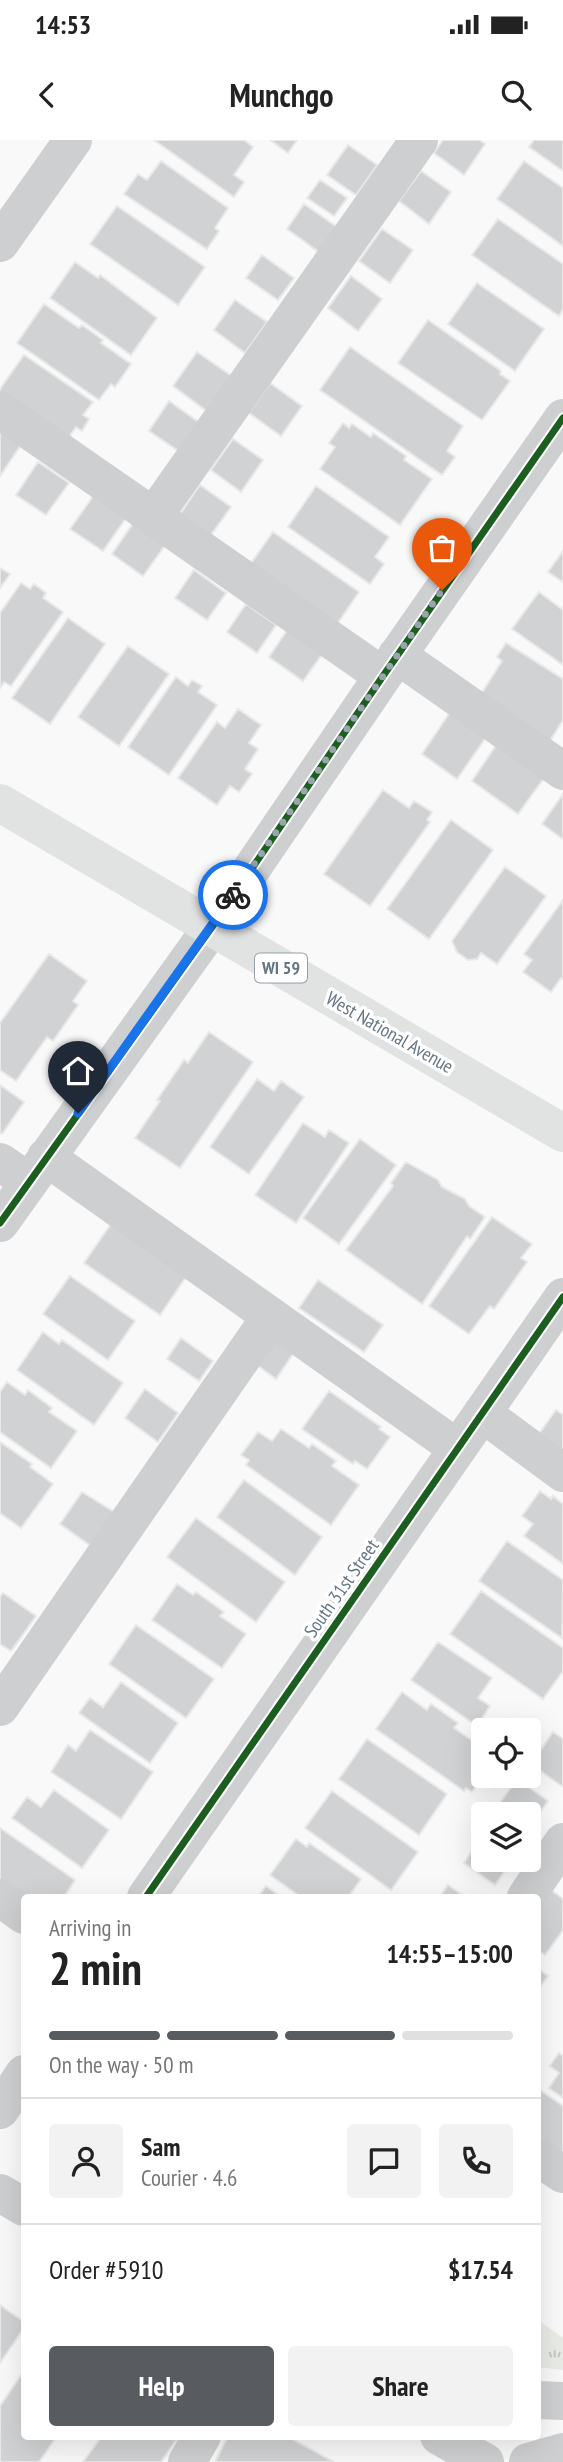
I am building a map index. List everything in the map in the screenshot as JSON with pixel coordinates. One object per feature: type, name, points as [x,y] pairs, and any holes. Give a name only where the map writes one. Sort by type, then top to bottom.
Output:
[{"type":"main road","name":"West National Avenue","points":[[0,803],[563,1133]]},
{"type":"street","points":[[0,243],[73,140]]},
{"type":"street","points":[[153,517],[419,140]]},
{"type":"street","points":[[0,410],[153,517],[563,771]]},
{"type":"street","points":[[0,1223],[25,1167],[212,927],[390,665],[563,418]]},
{"type":"street","points":[[25,1167],[271,1316],[457,1448]]},
{"type":"street","name":"South 31st Street","points":[[148,1894],[563,1297]]},
{"type":"street","points":[[0,1707],[271,1316]]},
{"type":"street","points":[[482,1413],[563,1473]]},
{"type":"street","points":[[528,1894],[563,1842]]},
{"type":"street","points":[[0,1898],[21,1913]]},
{"type":"street","points":[[0,2110],[21,2078]]},
{"type":"street","points":[[541,2160],[563,2174]]},
{"type":"street","points":[[0,2193],[21,2205]]},
{"type":"street","points":[[541,2400],[563,2401]]},
{"type":"street","points":[[187,2462],[200,2440]]},
{"type":"street","points":[[446,2440],[485,2462]]},
{"type":"street","points":[[528,2462],[563,2452]]},
{"type":"green space","points":[[541,2322],[563,2338],[563,2370],[541,2367]]},
{"type":"building","points":[[154,140],[244,140],[253,147],[234,175],[244,182],[234,197]]},
{"type":"building","points":[[270,140],[297,140],[288,153]]},
{"type":"building","points":[[443,140],[479,140],[485,144],[464,175],[434,153]]},
{"type":"building","points":[[534,140],[563,140],[563,171],[529,147]]},
{"type":"building","points":[[348,145],[377,165],[356,195],[327,175]]},
{"type":"building","points":[[161,161],[228,208],[215,228],[219,231],[207,249],[124,194],[138,174],[147,180]]},
{"type":"building","points":[[524,161],[563,188],[563,246],[497,199]]},
{"type":"building","points":[[421,171],[451,192],[429,224],[399,201]]},
{"type":"building","points":[[320,180],[347,198],[334,216],[307,198]]},
{"type":"building","points":[[304,204],[337,227],[319,252],[287,229]]},
{"type":"building","points":[[117,206],[205,267],[178,305],[90,244]]},
{"type":"building","points":[[498,219],[563,264],[563,309],[559,316],[472,255]]},
{"type":"building","points":[[382,229],[413,250],[390,283],[359,261]]},
{"type":"building","points":[[262,255],[294,278],[278,300],[246,278]]},
{"type":"building","points":[[75,262],[98,278],[100,275],[157,318],[131,355],[50,298]]},
{"type":"building","points":[[351,276],[382,299],[358,331],[328,308]]},
{"type":"building","points":[[477,283],[544,329],[515,371],[448,324]]},
{"type":"building","points":[[235,300],[267,322],[245,353],[214,330]]},
{"type":"building","points":[[44,304],[79,328],[82,325],[103,340],[101,343],[131,364],[115,387],[111,384],[99,400],[17,343]]},
{"type":"building","points":[[428,320],[501,371],[500,374],[510,381],[482,420],[398,363]]},
{"type":"building","points":[[350,347],[463,426],[447,451],[455,457],[442,475],[320,390]]},
{"type":"building","points":[[197,352],[233,377],[208,412],[173,386]]},
{"type":"building","points":[[24,355],[93,402],[83,415],[89,419],[82,431],[76,427],[66,441],[0,395],[0,389]]},
{"type":"building","points":[[270,383],[302,406],[281,436],[249,413]]},
{"type":"building","points":[[169,401],[200,423],[180,452],[149,431]]},
{"type":"building","points":[[343,423],[349,428],[352,424],[371,437],[373,433],[406,456],[404,460],[432,479],[400,525],[320,469],[335,447],[329,443]]},
{"type":"building","points":[[0,426],[23,442],[0,476]]},
{"type":"building","points":[[233,439],[263,460],[241,492],[211,470]]},
{"type":"building","points":[[38,462],[69,483],[46,515],[16,495]]},
{"type":"building","points":[[200,485],[231,507],[208,539],[178,517]]},
{"type":"building","points":[[316,486],[389,537],[375,557],[384,564],[370,584],[288,527]]},
{"type":"building","points":[[94,495],[126,518],[103,551],[70,529]]},
{"type":"building","points":[[134,522],[166,544],[143,576],[112,554]]},
{"type":"building","points":[[273,532],[359,592],[335,627],[249,566]]},
{"type":"building","points":[[563,551],[563,582],[548,572]]},
{"type":"building","points":[[0,568],[10,574],[0,588]]},
{"type":"building","points":[[194,570],[226,593],[207,620],[175,598]]},
{"type":"building","points":[[21,583],[30,589],[34,584],[46,593],[43,598],[63,612],[11,686],[4,682],[0,688],[0,613]]},
{"type":"building","points":[[539,592],[563,610],[563,665],[512,629]]},
{"type":"building","points":[[246,604],[276,625],[257,653],[227,632]]},
{"type":"building","points":[[68,618],[105,644],[50,724],[12,698]]},
{"type":"building","points":[[288,629],[323,653],[303,681],[269,657]]},
{"type":"building","points":[[506,643],[563,679],[563,720],[548,744],[478,699],[502,661],[497,657]]},
{"type":"building","points":[[128,646],[169,674],[119,746],[78,717]]},
{"type":"building","points":[[176,677],[188,686],[192,680],[202,686],[198,692],[217,705],[169,775],[128,747]]},
{"type":"building","points":[[453,708],[489,733],[457,779],[422,754]]},
{"type":"building","points":[[238,709],[261,725],[249,743],[258,749],[245,769],[252,774],[239,792],[230,786],[217,805],[178,778],[217,722],[225,728]]},
{"type":"building","points":[[497,744],[544,778],[518,814],[472,781]]},
{"type":"building","points":[[383,790],[409,808],[414,801],[432,812],[427,820],[430,822],[370,906],[324,874]]},
{"type":"building","points":[[563,794],[563,839],[542,824]]},
{"type":"building","points":[[451,820],[493,850],[429,939],[387,909]]},
{"type":"building","points":[[505,867],[546,896],[497,964],[481,953],[477,959],[468,960],[457,952],[452,941]]},
{"type":"building","points":[[563,900],[563,979],[561,978],[551,992],[523,972],[532,960],[524,954]]},
{"type":"building","points":[[49,954],[87,981],[73,1001],[78,1005],[53,1041],[47,1037],[16,1081],[0,1070],[0,1023]]},
{"type":"building","points":[[209,1032],[253,1062],[180,1168],[135,1138],[184,1060],[188,1063]]},
{"type":"building","points":[[257,1079],[274,1091],[281,1081],[304,1097],[249,1174],[210,1147]]},
{"type":"building","points":[[0,1085],[24,1102],[2,1134],[0,1132]]},
{"type":"building","points":[[303,1123],[325,1137],[329,1130],[349,1143],[296,1223],[255,1195]]},
{"type":"building","points":[[360,1139],[396,1165],[339,1244],[303,1218]]},
{"type":"building","points":[[406,1162],[438,1180],[442,1187],[465,1199],[469,1206],[485,1217],[470,1239],[467,1236],[422,1304],[346,1250],[393,1186],[391,1183]]},
{"type":"building","points":[[492,1217],[532,1244],[521,1258],[527,1262],[494,1309],[490,1306],[469,1334],[429,1306]]},
{"type":"building","points":[[113,1221],[188,1274],[160,1315],[84,1263]]},
{"type":"building","points":[[70,1276],[135,1321],[108,1360],[43,1314]]},
{"type":"building","points":[[318,1280],[383,1325],[364,1352],[299,1308]]},
{"type":"building","points":[[43,1332],[59,1344],[62,1340],[123,1383],[94,1425],[17,1370]]},
{"type":"building","points":[[277,1337],[295,1351],[276,1379],[257,1365]]},
{"type":"building","points":[[181,1338],[213,1361],[199,1381],[167,1359]]},
{"type":"building","points":[[7,1382],[25,1395],[28,1390],[52,1408],[49,1412],[77,1431],[51,1468],[0,1432],[0,1392]]},
{"type":"building","points":[[145,1389],[178,1413],[158,1442],[125,1418]]},
{"type":"building","points":[[329,1391],[381,1427],[379,1429],[390,1437],[367,1469],[355,1461],[353,1464],[302,1429]]},
{"type":"building","points":[[556,1410],[563,1415],[563,1457],[536,1438]]},
{"type":"building","points":[[281,1429],[309,1448],[312,1444],[336,1461],[332,1466],[359,1485],[331,1525],[246,1465],[249,1460],[241,1455],[258,1432],[272,1441]]},
{"type":"building","points":[[0,1442],[32,1464],[30,1467],[53,1484],[21,1528],[0,1513]]},
{"type":"building","points":[[244,1480],[322,1537],[295,1575],[217,1517]]},
{"type":"building","points":[[540,1491],[563,1504],[563,1564],[524,1536],[533,1524],[522,1516]]},
{"type":"building","points":[[82,1492],[114,1512],[91,1546],[60,1524]]},
{"type":"building","points":[[196,1518],[285,1582],[256,1622],[167,1557]]},
{"type":"building","points":[[507,1541],[563,1580],[562,1638],[479,1581]]},
{"type":"building","points":[[177,1584],[193,1595],[196,1592],[224,1612],[220,1616],[246,1634],[222,1668],[152,1620]]},
{"type":"building","points":[[481,1591],[563,1648],[563,1671],[543,1699],[450,1634]]},
{"type":"building","points":[[3,1593],[36,1616],[11,1651],[0,1644],[0,1597]]},
{"type":"building","points":[[136,1625],[214,1679],[186,1718],[109,1664]]},
{"type":"building","points":[[438,1642],[492,1678],[478,1698],[490,1706],[482,1718],[471,1718],[471,1722],[411,1680]]},
{"type":"building","points":[[121,1682],[178,1723],[150,1763],[79,1713],[90,1698],[103,1707]]},
{"type":"building","points":[[402,1692],[427,1710],[431,1704],[458,1723],[454,1728],[471,1740],[471,1788],[475,1788],[472,1792],[466,1788],[464,1791],[376,1729]]},
{"type":"building","points":[[90,1730],[153,1772],[121,1819],[51,1772],[68,1745],[76,1751]]},
{"type":"building","points":[[553,1732],[563,1739],[563,1787],[541,1771],[541,1749]]},
{"type":"building","points":[[367,1739],[447,1794],[419,1835],[339,1779]]},
{"type":"building","points":[[511,1788],[530,1788],[548,1801],[541,1811],[541,1802],[501,1802]]},
{"type":"building","points":[[54,1790],[109,1830],[82,1868],[12,1818],[27,1797],[41,1807]]},
{"type":"building","points":[[332,1791],[418,1852],[391,1890],[305,1828]]},
{"type":"building","points":[[0,1828],[75,1880],[66,1894],[21,1896],[0,1885]]},
{"type":"building","points":[[296,1839],[307,1847],[309,1843],[361,1879],[350,1894],[297,1894],[270,1875]]},
{"type":"building","points":[[471,1853],[471,1868],[464,1863]]},
{"type":"building","points":[[477,1872],[504,1872],[495,1885]]},
{"type":"building","points":[[448,1885],[461,1894],[442,1894]]},
{"type":"building","points":[[266,1886],[277,1894],[260,1894]]},
{"type":"building","points":[[551,1890],[563,1899],[563,1930],[545,1955],[541,1952],[541,1904]]},
{"type":"building","points":[[541,1971],[548,1976],[541,1986]]},
{"type":"building","points":[[559,2053],[563,2056],[563,2098],[549,2088],[559,2073],[550,2066]]},
{"type":"building","points":[[541,2091],[563,2106],[563,2160],[541,2144]]},
{"type":"building","points":[[0,2305],[21,2320],[21,2332],[0,2363]]},
{"type":"building","points":[[21,2375],[21,2440],[54,2440],[39,2462],[0,2462],[0,2406]]},
{"type":"building","points":[[99,2440],[176,2440],[161,2462],[83,2462]]},
{"type":"building","points":[[226,2440],[294,2440],[334,2462],[215,2462]]},
{"type":"cycle path","points":[[0,1223],[212,927],[563,418]]},
{"type":"cycle path","points":[[148,1894],[563,1297]]},
{"type":"way so far","points":[[233,895],[442,590]]},
{"type":"route","points":[[78,1113],[233,895]]}]
